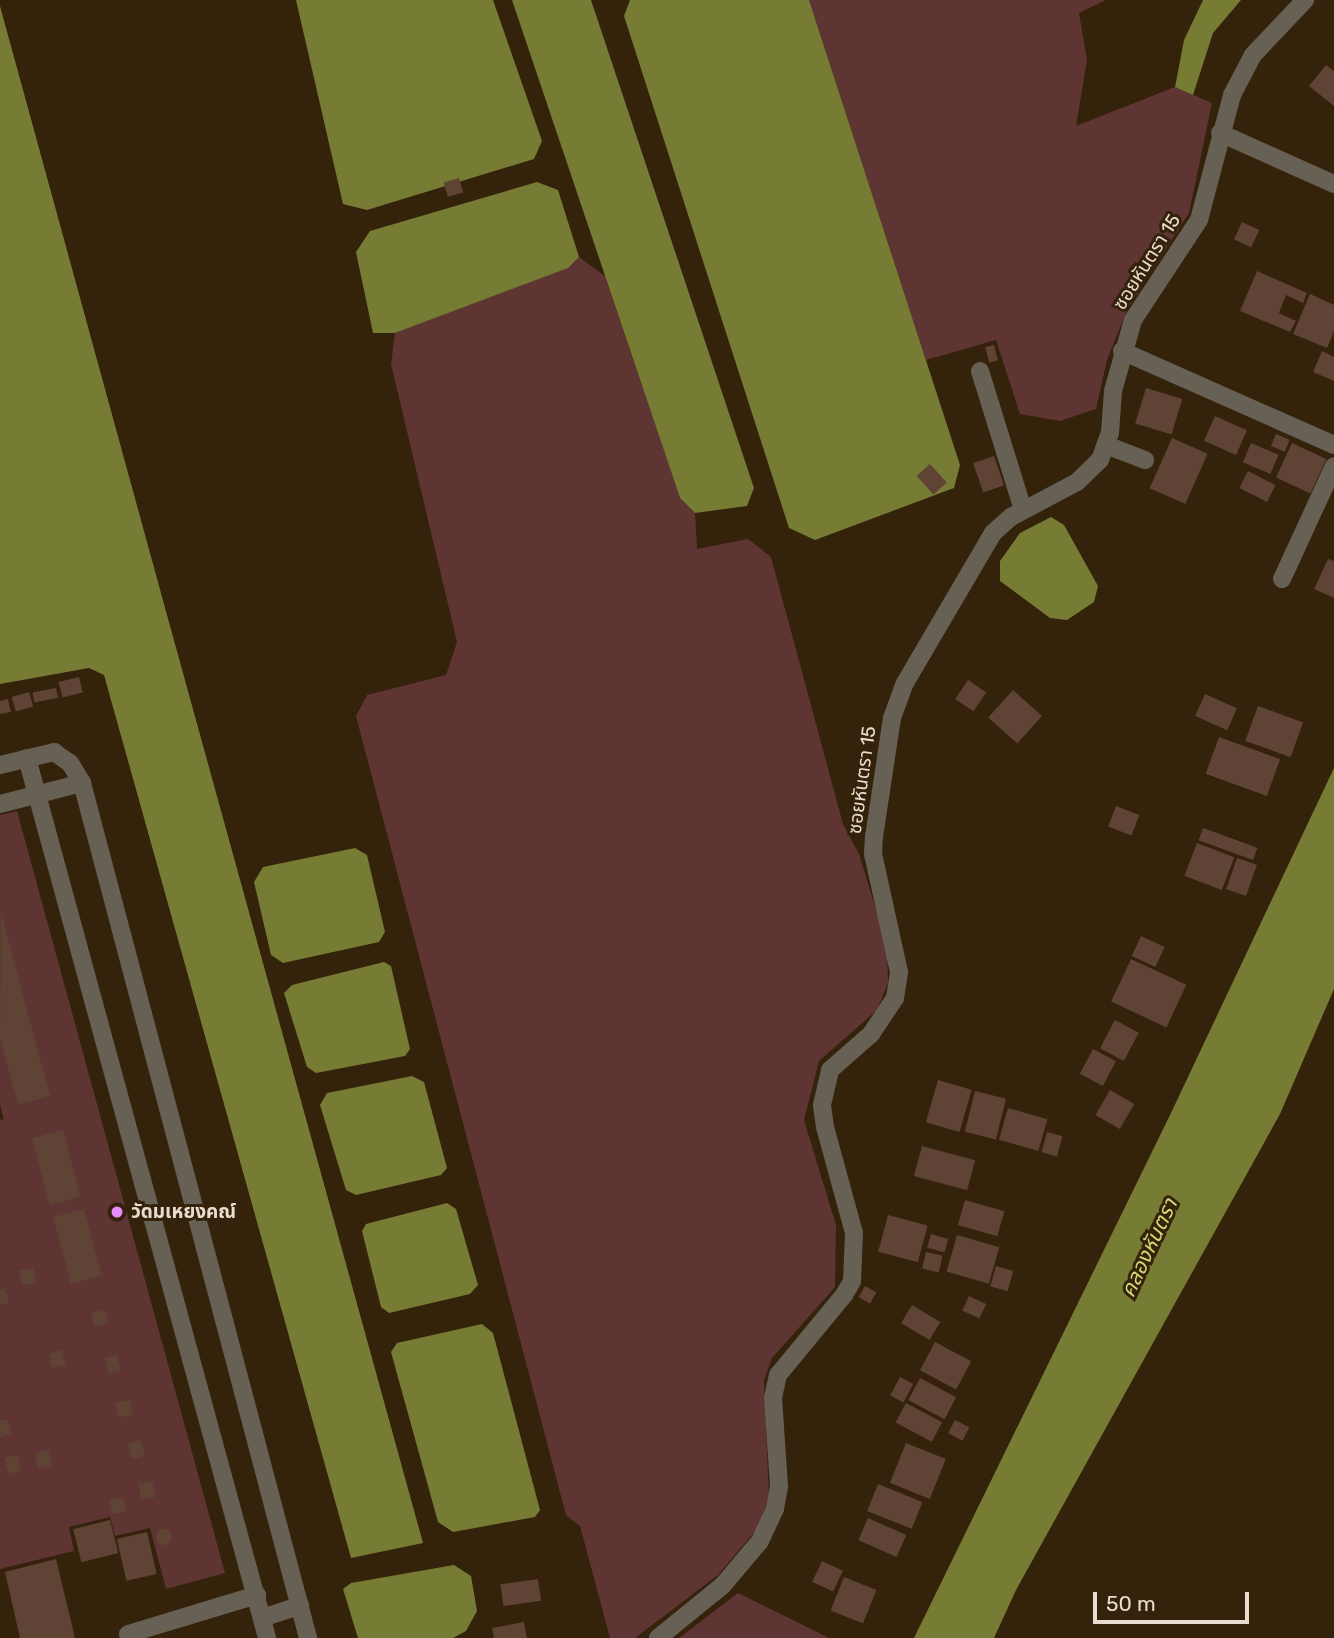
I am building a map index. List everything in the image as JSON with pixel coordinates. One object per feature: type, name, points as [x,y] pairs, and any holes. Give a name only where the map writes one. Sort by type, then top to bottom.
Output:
[{"type":"street","name":"ซอยหันตรา 15","points":[[658,1638],[723,1585],[760,1541],[775,1509],[779,1486],[774,1398],[778,1375],[844,1296],[852,1280],[855,1260],[854,1233],[825,1127],[822,1105],[830,1070],[871,1034],[895,998],[899,972],[873,854],[892,718],[905,683],[993,533],[1023,510],[1076,482],[1100,460],[1106,445],[1122,351],[1133,320],[1199,220],[1206,203],[1220,133],[1232,94],[1253,55],[1306,0]]},
{"type":"street","points":[[1220,133],[1334,184]]},
{"type":"street","points":[[1122,351],[1334,445]]},
{"type":"street","points":[[980,371],[1023,510]]},
{"type":"street","points":[[1106,445],[1145,460]]},
{"type":"street","points":[[1282,579],[1334,466]]},
{"type":"street","points":[[0,765],[54,752],[70,763],[82,783],[308,1638]]},
{"type":"street","points":[[27,758],[267,1638]]},
{"type":"street","points":[[0,804],[82,783]]},
{"type":"street","points":[[128,1634],[257,1595]]},
{"type":"street","points":[[262,1618],[300,1606]]},
{"type":"shaded area","points":[[809,0],[1106,0],[1079,13],[1087,60],[1076,126],[1175,87],[1212,103],[1189,213],[1127,310],[1107,360],[1096,409],[1060,421],[1020,414],[996,340],[926,360]]},
{"type":"shaded area","points":[[579,257],[605,276],[680,498],[695,513],[697,549],[748,539],[771,557],[843,824],[859,854],[887,946],[888,983],[877,1010],[819,1061],[804,1120],[836,1225],[835,1287],[772,1358],[764,1380],[769,1498],[757,1529],[718,1575],[635,1638],[610,1638],[580,1526],[566,1515],[356,716],[367,695],[446,675],[457,642],[391,364],[395,333],[567,268]]},
{"type":"shaded area","points":[[17,811],[225,1573],[166,1589],[150,1528],[115,1536],[110,1517],[69,1527],[74,1551],[0,1569],[0,1120],[4,1119],[0,1105],[0,815]]},
{"type":"shaded area","points":[[738,1593],[829,1638],[679,1638]]},
{"type":"water","points":[[296,0],[493,0],[542,141],[534,159],[367,210],[343,204]]},
{"type":"water","points":[[512,0],[591,0],[754,488],[747,506],[695,513],[680,498]]},
{"type":"water","points":[[630,0],[809,0],[960,465],[954,488],[815,540],[789,528],[624,16]]},
{"type":"water","points":[[1203,0],[1241,0],[1213,33],[1193,95],[1175,87],[1184,40]]},
{"type":"water","points":[[0,6],[423,1543],[351,1558],[104,675],[89,668],[0,684]]},
{"type":"water","points":[[537,182],[558,190],[579,257],[568,268],[395,333],[373,333],[356,252],[370,231]]},
{"type":"water","points":[[1051,517],[1064,525],[1098,586],[1094,602],[1067,620],[1050,618],[1000,581],[1000,561],[1020,533]]},
{"type":"water","name":"คลองหันตรา","points":[[1334,768],[1334,989],[1280,1114],[1016,1590],[994,1638],[914,1638],[1171,1113]]},
{"type":"water","points":[[355,848],[367,855],[385,932],[379,942],[283,963],[271,955],[254,882],[263,867]]},
{"type":"water","points":[[384,962],[391,966],[410,1049],[405,1056],[316,1073],[307,1067],[284,993],[292,985]]},
{"type":"water","points":[[412,1076],[424,1082],[447,1168],[441,1175],[356,1195],[346,1190],[320,1105],[327,1093]]},
{"type":"water","points":[[447,1203],[456,1209],[478,1285],[470,1294],[389,1313],[381,1307],[362,1231],[366,1224]]},
{"type":"water","points":[[482,1324],[493,1333],[540,1510],[535,1517],[453,1532],[438,1522],[391,1352],[397,1343]]},
{"type":"water","points":[[454,1565],[471,1576],[477,1611],[466,1631],[453,1638],[358,1638],[343,1589],[351,1583]]},
{"type":"building","points":[[1326,65],[1334,71],[1334,106],[1309,86]]},
{"type":"building","points":[[459,178],[463,192],[448,197],[444,182]]},
{"type":"building","points":[[1242,222],[1259,230],[1251,247],[1234,239]]},
{"type":"building","points":[[1257,271],[1307,293],[1303,303],[1286,295],[1279,313],[1296,321],[1290,332],[1240,311]]},
{"type":"building","points":[[1310,294],[1334,305],[1334,331],[1327,348],[1293,334]]},
{"type":"building","points":[[994,345],[998,361],[989,363],[985,347]]},
{"type":"building","points":[[1322,351],[1334,357],[1334,381],[1313,372]]},
{"type":"building","points":[[1146,388],[1182,399],[1172,434],[1135,423]]},
{"type":"building","points":[[1215,416],[1247,430],[1236,455],[1204,441]]},
{"type":"building","points":[[1276,434],[1290,440],[1285,452],[1271,446]]},
{"type":"building","points":[[1172,438],[1208,454],[1185,504],[1150,488]]},
{"type":"building","points":[[1251,443],[1279,455],[1270,474],[1243,462]]},
{"type":"building","points":[[1292,443],[1326,459],[1310,493],[1276,477]]},
{"type":"building","points":[[994,456],[1004,485],[983,492],[973,463]]},
{"type":"building","points":[[930,464],[947,483],[933,495],[917,476]]},
{"type":"building","points":[[1248,471],[1276,485],[1267,502],[1239,488]]},
{"type":"building","points":[[1328,559],[1334,561],[1334,598],[1314,589]]},
{"type":"building","points":[[79,677],[83,693],[62,698],[59,682]]},
{"type":"building","points":[[968,680],[986,692],[973,711],[955,699]]},
{"type":"building","points":[[56,688],[58,698],[34,702],[32,693]]},
{"type":"building","points":[[1013,690],[1042,716],[1017,744],[988,717]]},
{"type":"building","points":[[29,692],[33,706],[16,711],[12,697]]},
{"type":"building","points":[[1205,694],[1237,708],[1227,730],[1195,716]]},
{"type":"building","points":[[8,699],[11,712],[0,714],[0,701]]},
{"type":"building","points":[[1258,706],[1303,722],[1290,757],[1245,741]]},
{"type":"building","points":[[1219,737],[1280,759],[1267,796],[1206,774]]},
{"type":"building","points":[[1116,806],[1139,815],[1131,835],[1108,827]]},
{"type":"building","points":[[1203,828],[1258,848],[1253,860],[1199,840]]},
{"type":"building","points":[[1197,843],[1234,857],[1222,890],[1184,876]]},
{"type":"building","points":[[1237,858],[1257,865],[1246,896],[1226,889]]},
{"type":"building","points":[[1,913],[50,1096],[18,1105],[0,1038]]},
{"type":"building","points":[[1141,936],[1165,947],[1155,967],[1132,956]]},
{"type":"building","points":[[1131,959],[1186,985],[1166,1027],[1111,1002]]},
{"type":"building","points":[[1115,1020],[1139,1033],[1124,1061],[1100,1048]]},
{"type":"building","points":[[1093,1049],[1116,1061],[1103,1086],[1080,1074]]},
{"type":"building","points":[[938,1080],[972,1090],[960,1132],[926,1122]]},
{"type":"building","points":[[1110,1090],[1134,1104],[1120,1129],[1096,1115]]},
{"type":"building","points":[[975,1091],[1006,1099],[996,1139],[965,1132]]},
{"type":"building","points":[[1008,1108],[1047,1119],[1038,1151],[999,1140]]},
{"type":"building","points":[[63,1130],[81,1197],[50,1205],[32,1138]]},
{"type":"building","points":[[1047,1132],[1062,1136],[1057,1156],[1042,1152]]},
{"type":"building","points":[[922,1146],[975,1160],[967,1190],[914,1176]]},
{"type":"building","points":[[965,1200],[1004,1211],[997,1236],[958,1225]]},
{"type":"building","points":[[84,1209],[102,1276],[71,1284],[53,1217]]},
{"type":"building","points":[[888,1215],[928,1226],[918,1262],[878,1252]]},
{"type":"building","points":[[931,1234],[948,1239],[944,1252],[927,1247]]},
{"type":"building","points":[[957,1235],[999,1247],[989,1284],[947,1272]]},
{"type":"building","points":[[926,1252],[943,1256],[939,1272],[922,1269]]},
{"type":"building","points":[[996,1266],[1013,1271],[1008,1291],[990,1286]]},
{"type":"building","points":[[33,1268],[36,1283],[22,1285],[19,1271]]},
{"type":"building","points":[[865,1286],[876,1292],[870,1304],[859,1297]]},
{"type":"building","points":[[5,1288],[9,1303],[0,1305],[0,1290]]},
{"type":"building","points":[[969,1296],[986,1304],[979,1319],[962,1311]]},
{"type":"building","points":[[912,1305],[940,1322],[929,1340],[901,1323]]},
{"type":"building","points":[[105,1310],[108,1324],[94,1327],[91,1313]]},
{"type":"building","points":[[935,1342],[971,1361],[956,1390],[920,1370]]},
{"type":"building","points":[[62,1350],[66,1364],[53,1368],[49,1354]]},
{"type":"building","points":[[117,1355],[121,1370],[109,1374],[104,1358]]},
{"type":"building","points":[[900,1377],[913,1384],[903,1403],[890,1396]]},
{"type":"building","points":[[920,1378],[956,1397],[944,1419],[908,1400]]},
{"type":"building","points":[[130,1400],[133,1415],[118,1418],[115,1403]]},
{"type":"building","points":[[906,1403],[942,1422],[932,1442],[896,1422]]},
{"type":"building","points":[[8,1419],[11,1434],[0,1437],[0,1421]]},
{"type":"building","points":[[955,1420],[969,1427],[962,1441],[948,1433]]},
{"type":"building","points":[[141,1440],[145,1455],[132,1459],[127,1444]]},
{"type":"building","points":[[906,1443],[946,1459],[930,1499],[890,1483]]},
{"type":"building","points":[[48,1450],[52,1465],[39,1469],[34,1454]]},
{"type":"building","points":[[17,1455],[21,1470],[9,1474],[4,1458]]},
{"type":"building","points":[[153,1481],[156,1497],[141,1500],[138,1484]]},
{"type":"building","points":[[878,1484],[923,1502],[912,1529],[867,1511]]},
{"type":"building","points":[[123,1497],[126,1512],[112,1514],[109,1500]]},
{"type":"building","points":[[868,1518],[906,1535],[897,1557],[858,1540]]},
{"type":"building","points":[[110,1520],[118,1553],[81,1562],[73,1529]]},
{"type":"building","points":[[164,1529],[172,1537],[164,1545],[156,1537]]},
{"type":"building","points":[[147,1532],[157,1574],[126,1581],[117,1539]]},
{"type":"building","points":[[56,1559],[75,1638],[20,1638],[5,1572]]},
{"type":"building","points":[[822,1561],[843,1571],[833,1592],[812,1582]]},
{"type":"building","points":[[844,1577],[876,1590],[863,1623],[831,1610]]},
{"type":"building","points":[[538,1579],[541,1601],[503,1606],[500,1584]]},
{"type":"building","points":[[524,1622],[527,1638],[494,1638],[492,1628]]},
{"type":"place","name":"วัดมเหยงคณ์","points":[[117,1212]]}]
